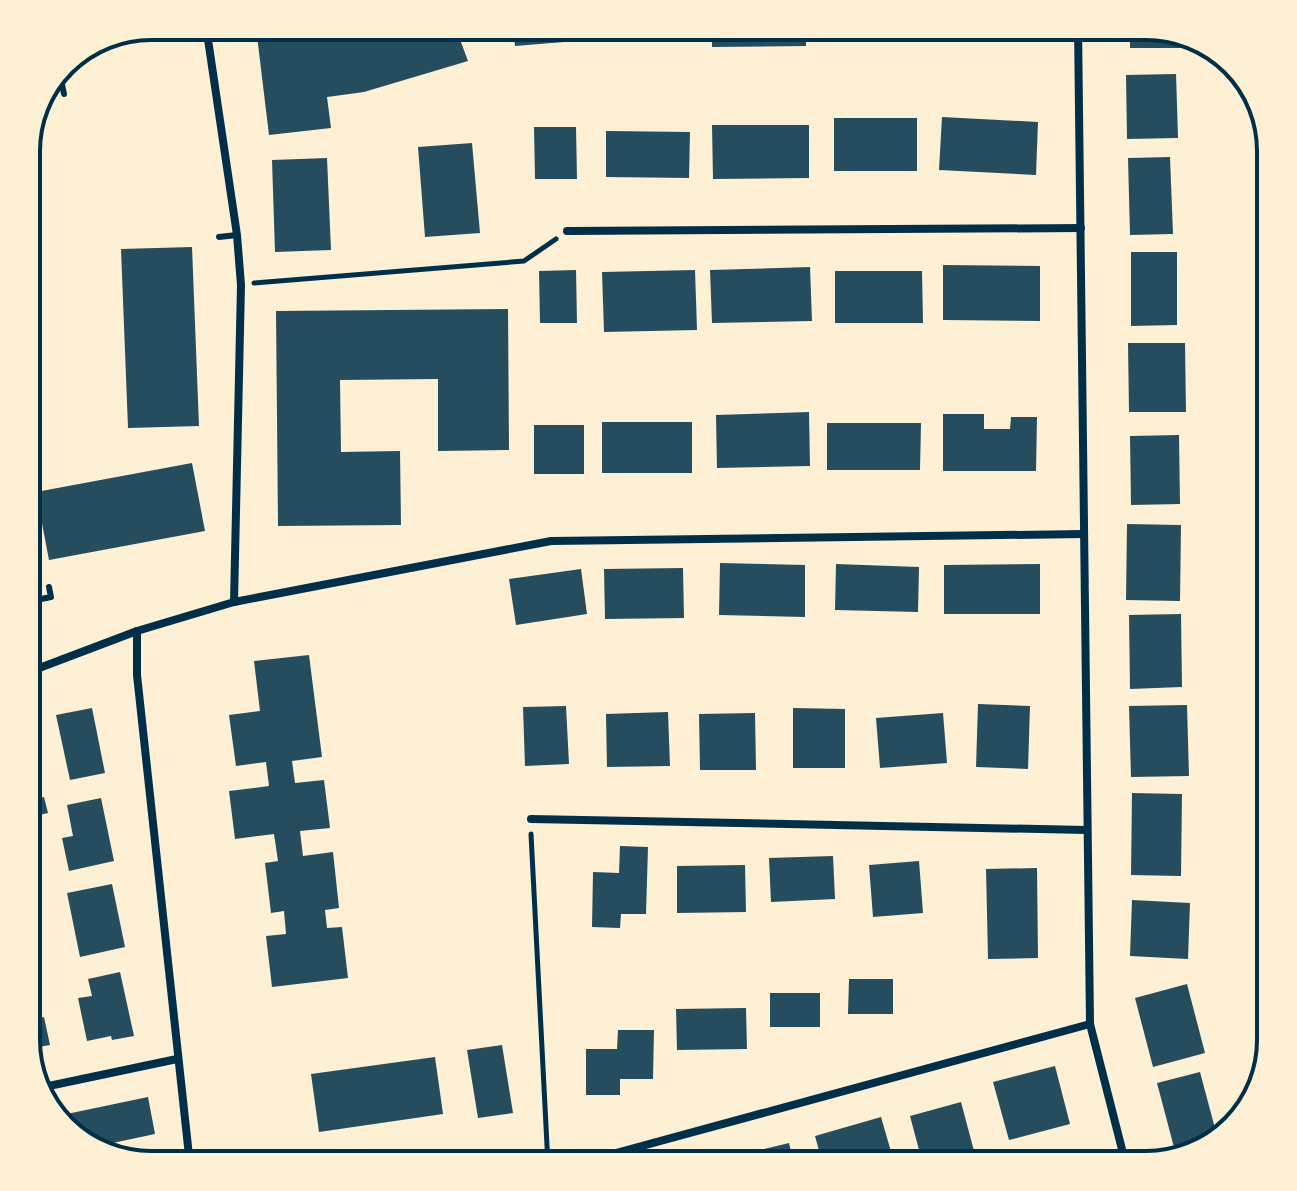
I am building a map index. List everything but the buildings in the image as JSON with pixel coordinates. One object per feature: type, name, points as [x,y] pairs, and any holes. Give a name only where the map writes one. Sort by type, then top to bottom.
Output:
[{"type":"street","points":[[210,40],[241,285],[234,602]]},
{"type":"street","points":[[1078,40],[1090,1024],[1122,1151]]},
{"type":"street","points":[[567,231],[1081,228]]},
{"type":"street","points":[[40,668],[137,631],[234,602],[551,541],[1084,534]]},
{"type":"street","points":[[137,631],[137,675],[188,1151]]},
{"type":"street","points":[[531,819],[1086,830]]},
{"type":"street","points":[[623,1151],[1090,1024]]},
{"type":"street","points":[[50,1086],[177,1059]]},
{"type":"lane","points":[[62,85],[64,94]]},
{"type":"lane","points":[[219,237],[237,235]]},
{"type":"lane","points":[[40,599],[51,597],[49,587]]},
{"type":"path","points":[[241,285],[524,261],[567,231]]},
{"type":"path","points":[[531,819],[547,1151]]}]
